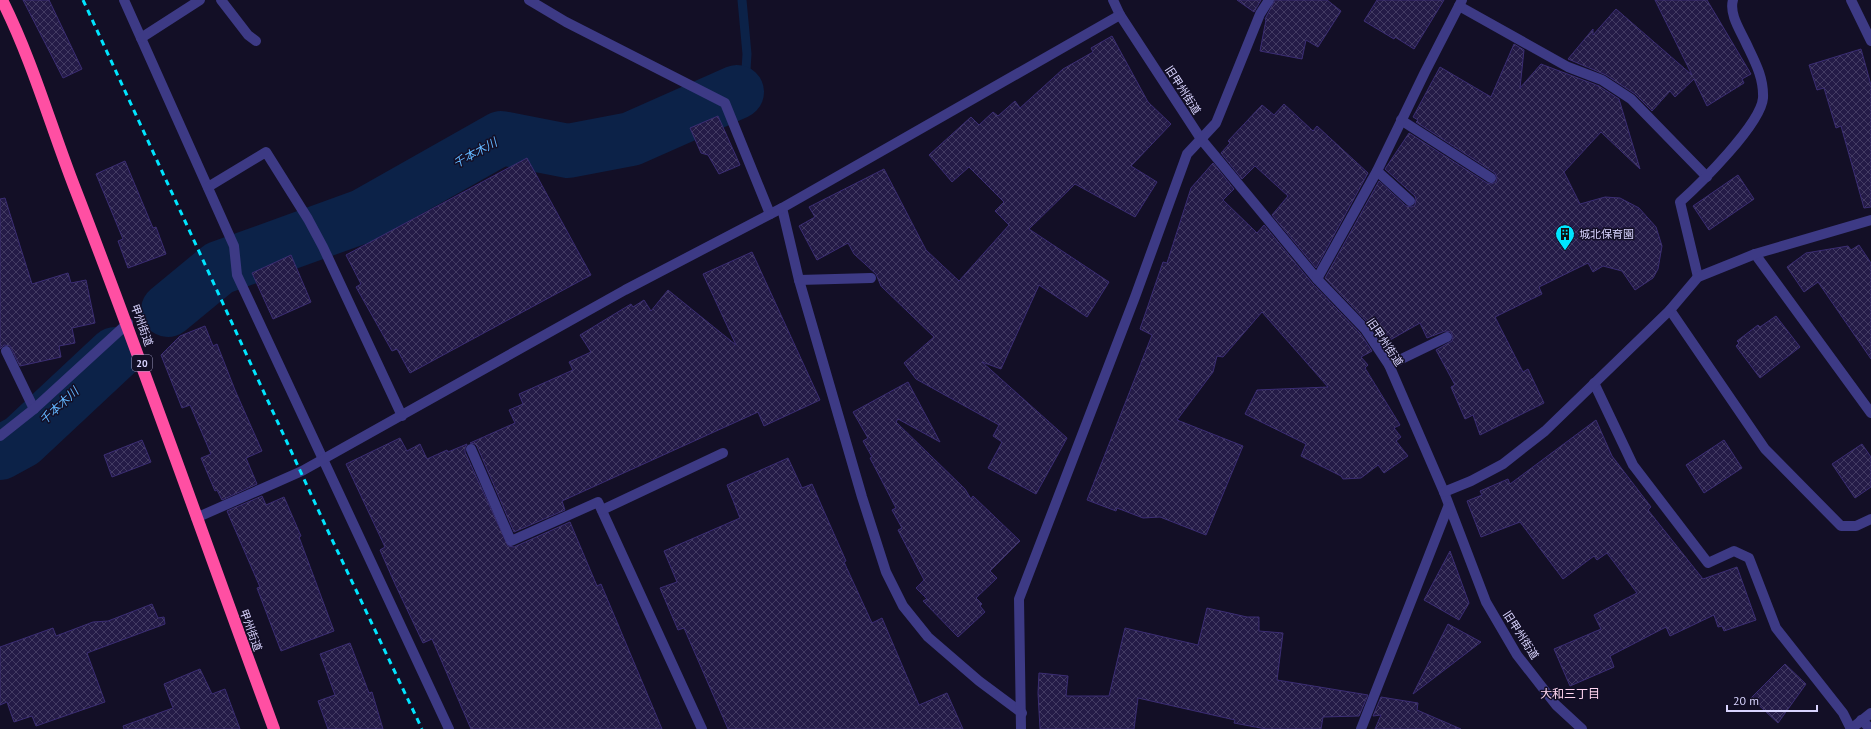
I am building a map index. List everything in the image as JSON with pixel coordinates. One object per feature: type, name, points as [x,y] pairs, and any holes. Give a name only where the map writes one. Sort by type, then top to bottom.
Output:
[{"type":"highway","name":"甲州街道","points":[[2,0],[15,26],[70,174],[128,323],[196,518],[274,729]]},
{"type":"street","points":[[124,0],[234,246],[237,274],[449,729]]},
{"type":"street","points":[[141,38],[200,0]]},
{"type":"street","points":[[221,0],[248,36],[256,41]]},
{"type":"street","points":[[529,0],[566,22],[725,103],[770,214]]},
{"type":"street","name":"旧甲州街道","points":[[1113,0],[1120,16],[1201,139],[1317,279],[1365,329],[1389,365],[1444,492],[1448,507],[1486,602],[1513,649],[1556,705],[1582,729]]},
{"type":"street","points":[[1021,729],[1022,712],[1019,598],[1135,297],[1187,154],[1216,123],[1260,14],[1269,0]]},
{"type":"street","points":[[1698,277],[1680,202],[1707,177],[1752,124],[1763,99],[1761,75],[1733,16],[1732,0]]},
{"type":"street","points":[[1850,0],[1871,41]]},
{"type":"street","points":[[1317,279],[1377,171],[1460,3],[1568,67],[1602,80],[1631,99],[1707,177]]},
{"type":"street","points":[[196,518],[302,471],[625,290],[782,208],[956,107],[1120,16]]},
{"type":"street","points":[[1401,120],[1491,178]]},
{"type":"street","points":[[208,187],[266,152],[308,219],[323,247],[402,416]]},
{"type":"street","points":[[1377,171],[1410,201]]},
{"type":"street","points":[[782,208],[799,280],[862,497],[886,572],[904,606],[928,636],[978,681],[1022,712]]},
{"type":"street","points":[[1444,492],[1471,481],[1503,464],[1545,431],[1670,310],[1698,277],[1755,254],[1871,220]]},
{"type":"street","points":[[1755,254],[1871,413]]},
{"type":"street","points":[[799,280],[871,278]]},
{"type":"street","points":[[1670,310],[1766,449],[1841,526],[1856,526],[1871,519]]},
{"type":"street","points":[[0,436],[34,409],[128,323]]},
{"type":"street","points":[[1389,365],[1447,337]]},
{"type":"street","points":[[6,351],[34,409]]},
{"type":"street","points":[[1594,383],[1633,465],[1708,563],[1734,551],[1749,558],[1776,628],[1843,713],[1851,729],[1871,713]]},
{"type":"street","points":[[471,449],[511,541],[598,502],[702,729]]},
{"type":"street","points":[[602,510],[723,453]]},
{"type":"street","points":[[1361,729],[1448,507]]},
{"type":"street","points":[[1861,720],[1871,729]]},
{"type":"building","points":[[23,0],[49,0],[82,69],[63,78]]},
{"type":"building","points":[[1237,0],[1261,0],[1254,12]]},
{"type":"building","points":[[1275,0],[1327,0],[1341,11],[1318,47],[1306,40],[1302,59],[1260,51],[1265,19]]},
{"type":"building","points":[[1377,0],[1444,0],[1414,49],[1364,21]]},
{"type":"building","points":[[1655,0],[1707,0],[1751,74],[1742,79],[1744,83],[1707,106],[1694,79],[1675,97],[1670,91],[1652,111],[1635,94],[1606,75],[1568,59],[1593,29],[1593,35],[1616,9],[1692,75]]},
{"type":"building","points":[[1112,36],[1148,102],[1171,124],[1131,166],[1157,182],[1135,217],[1075,184],[1029,229],[1109,282],[1087,317],[1039,285],[1001,369],[982,362],[1067,438],[1036,494],[988,468],[1002,442],[993,436],[999,425],[916,379],[904,363],[934,337],[881,286],[876,274],[854,254],[848,243],[817,260],[799,226],[815,217],[809,207],[884,169],[926,250],[959,281],[1009,225],[995,211],[1004,202],[969,167],[952,182],[929,155],[971,117],[979,125],[993,112],[998,116],[1015,101],[1020,108],[1063,69],[1093,52],[1091,48]]},
{"type":"building","points":[[1514,44],[1524,50],[1520,88],[1541,64],[1599,86],[1619,99],[1640,169],[1601,132],[1564,172],[1580,204],[1605,197],[1620,198],[1639,208],[1656,227],[1662,246],[1658,269],[1653,278],[1635,290],[1622,271],[1603,266],[1593,272],[1588,263],[1539,287],[1542,294],[1495,317],[1523,372],[1528,369],[1544,403],[1480,435],[1473,415],[1465,419],[1451,387],[1455,385],[1436,350],[1452,341],[1453,337],[1451,332],[1445,331],[1427,338],[1420,323],[1383,344],[1370,325],[1325,278],[1379,181],[1406,206],[1412,207],[1415,205],[1415,196],[1385,169],[1409,133],[1487,183],[1491,184],[1496,182],[1497,178],[1495,173],[1416,122],[1418,120],[1413,117],[1440,67],[1491,97]]},
{"type":"building","points":[[1861,49],[1871,85],[1871,207],[1864,208],[1841,126],[1836,128],[1824,88],[1817,90],[1809,65]]},
{"type":"building","points":[[1284,104],[1313,131],[1317,126],[1368,173],[1316,268],[1272,215],[1288,196],[1255,166],[1242,179],[1221,153],[1230,143],[1228,141],[1262,105],[1274,115]]},
{"type":"building","points":[[718,116],[740,165],[719,174],[708,155],[701,153],[690,128]]},
{"type":"building","points":[[527,158],[591,275],[410,373],[397,349],[392,351],[356,287],[361,284],[346,255]]},
{"type":"building","points":[[125,161],[153,228],[156,227],[166,254],[128,268],[118,241],[123,239],[96,174]]},
{"type":"building","points":[[1213,163],[1234,189],[1223,200],[1257,233],[1264,225],[1312,283],[1360,333],[1372,351],[1361,357],[1368,365],[1365,368],[1400,425],[1394,428],[1401,437],[1396,441],[1408,456],[1384,473],[1378,465],[1361,478],[1343,479],[1341,476],[1301,456],[1306,444],[1245,414],[1257,390],[1328,387],[1262,312],[1223,357],[1217,356],[1213,372],[1177,420],[1243,446],[1206,535],[1160,517],[1143,518],[1117,508],[1116,511],[1087,500],[1152,335],[1140,329],[1163,262],[1167,263],[1191,188]]},
{"type":"building","points":[[1738,175],[1754,199],[1709,230],[1693,206]]},
{"type":"building","points":[[5,198],[32,284],[68,273],[71,283],[86,280],[95,323],[72,328],[75,343],[59,346],[61,357],[20,366],[10,346],[4,345],[0,349],[0,199]]},
{"type":"building","points":[[1859,245],[1871,263],[1871,359],[1818,282],[1804,292],[1787,267],[1806,253],[1848,246],[1851,250]]},
{"type":"building","points":[[752,252],[820,400],[764,426],[758,412],[562,501],[565,510],[514,532],[477,446],[470,443],[515,423],[509,410],[523,404],[519,394],[573,370],[569,362],[591,352],[580,335],[631,304],[633,307],[644,300],[651,311],[668,290],[736,345],[703,274]]},
{"type":"building","points":[[291,255],[311,302],[273,319],[252,273]]},
{"type":"building","points":[[1776,316],[1800,347],[1760,378],[1736,346],[1739,343],[1737,341],[1758,325],[1760,327]]},
{"type":"building","points":[[205,326],[213,346],[217,344],[235,390],[262,451],[246,458],[257,484],[222,500],[217,490],[215,491],[201,458],[211,454],[190,405],[182,408],[161,355],[180,336]]},
{"type":"building","points":[[908,382],[940,442],[898,419],[896,422],[965,489],[971,499],[973,496],[1020,541],[990,571],[997,578],[976,598],[982,604],[980,606],[985,612],[958,637],[923,601],[927,599],[916,588],[924,580],[898,530],[902,528],[892,510],[896,508],[870,458],[872,457],[863,441],[868,438],[853,412]]},
{"type":"building","points":[[1596,420],[1612,456],[1651,507],[1648,510],[1703,579],[1737,567],[1756,620],[1724,631],[1722,626],[1718,627],[1714,615],[1670,636],[1666,627],[1610,656],[1614,667],[1570,686],[1554,649],[1601,629],[1594,615],[1637,593],[1607,553],[1597,560],[1594,556],[1563,579],[1520,522],[1481,537],[1467,501],[1482,495],[1480,491],[1508,479],[1510,484]]},
{"type":"building","points":[[400,438],[407,451],[420,444],[427,459],[447,450],[448,452],[467,444],[465,452],[508,546],[514,547],[570,522],[597,586],[601,584],[662,729],[471,729],[432,639],[423,643],[395,584],[380,550],[385,547],[346,464]]},
{"type":"building","points":[[142,440],[151,462],[112,477],[104,455]]},
{"type":"building","points":[[1724,440],[1742,468],[1704,493],[1686,465]]},
{"type":"building","points":[[1862,444],[1871,457],[1871,487],[1855,498],[1832,464]]},
{"type":"building","points":[[788,458],[802,488],[812,484],[846,561],[844,562],[872,623],[882,618],[919,705],[947,693],[963,729],[728,729],[684,628],[678,630],[660,588],[677,582],[664,551],[740,518],[727,485]]},
{"type":"building","points":[[262,496],[266,505],[284,497],[301,536],[299,537],[334,631],[281,651],[257,588],[260,587],[227,511]]},
{"type":"building","points":[[1450,551],[1469,603],[1459,620],[1424,600]]},
{"type":"building","points":[[152,604],[158,618],[164,617],[165,624],[87,653],[105,702],[36,726],[32,716],[14,722],[7,702],[0,705],[0,647],[53,628],[56,636],[93,622],[108,621]]},
{"type":"building","points":[[1207,608],[1247,617],[1259,617],[1259,631],[1283,633],[1277,680],[1368,695],[1359,716],[1323,717],[1321,729],[1266,729],[1234,723],[1235,720],[1138,698],[1134,729],[1040,729],[1038,693],[1039,673],[1068,676],[1066,696],[1109,696],[1125,628],[1198,645]]},
{"type":"building","points":[[1448,624],[1481,642],[1413,694]]},
{"type":"building","points":[[350,643],[369,693],[372,692],[383,729],[328,729],[318,701],[335,695],[320,654]]},
{"type":"building","points":[[1785,664],[1806,684],[1778,723],[1751,698]]},
{"type":"building","points":[[200,669],[212,694],[225,689],[240,729],[124,729],[123,726],[173,708],[164,684]]},
{"type":"building","points":[[1381,697],[1418,703],[1417,710],[1461,729],[1375,729],[1381,715],[1373,716]]},
{"type":"waterway","name":"千本木川","points":[[737,92],[746,70],[747,54],[742,0]]},
{"type":"waterway","name":"千本木川","points":[[168,310],[219,268],[363,216],[501,138],[568,151],[631,139],[737,92]]},
{"type":"waterway","name":"千本木川","points":[[0,453],[22,441],[115,354]]},
{"type":"railway","points":[[83,0],[327,529],[422,729]]},
{"type":"place","name":"城北保育園","points":[[1565,251]]},
{"type":"district","name":"大和三丁目","points":[[1570,694]]}]
